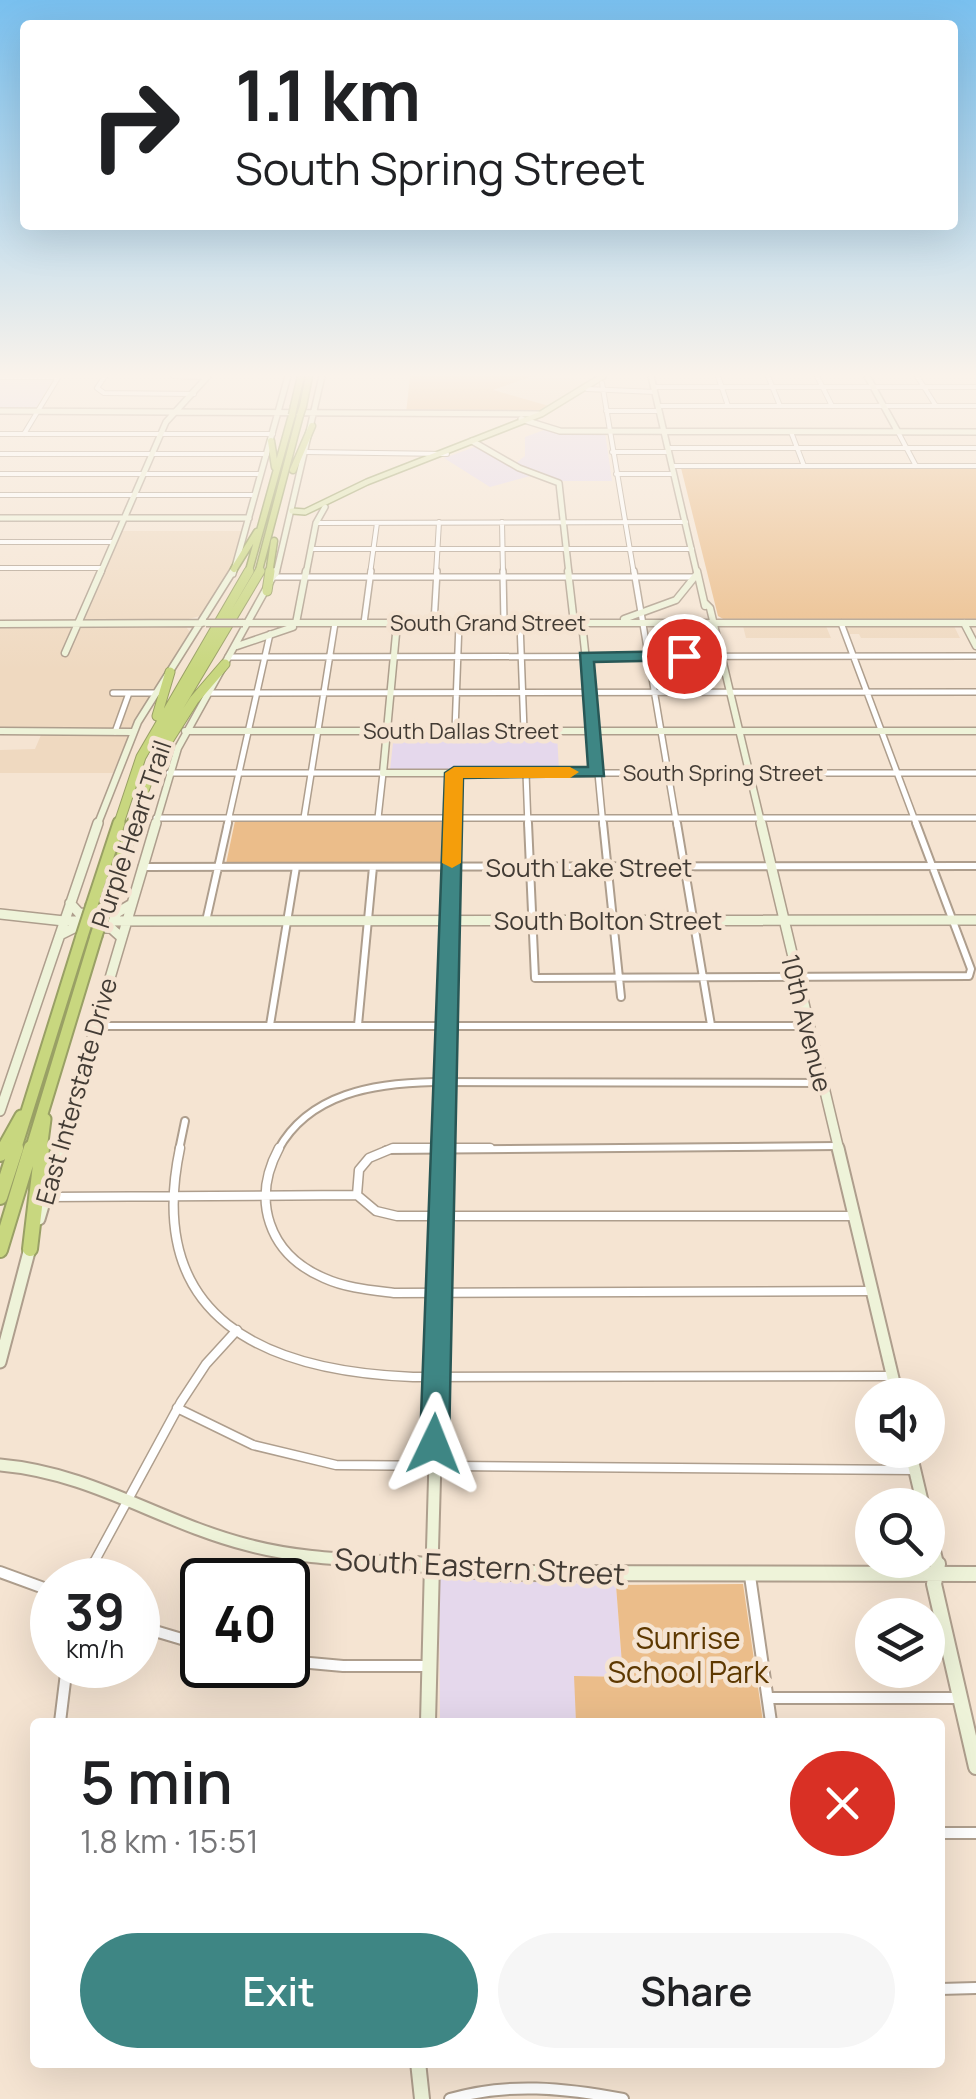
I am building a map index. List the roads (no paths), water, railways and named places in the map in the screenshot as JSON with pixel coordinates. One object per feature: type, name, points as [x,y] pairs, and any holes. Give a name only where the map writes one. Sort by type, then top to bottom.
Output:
[{"type":"highway","name":"Purple Heart Trail","points":[[89,936],[92,905],[147,743],[244,584],[282,492],[285,474]]},
{"type":"highway","points":[[282,492],[290,474]]},
{"type":"highway","name":"Purple Heart Trail","points":[[0,1250],[39,1098],[89,936],[106,905],[166,729],[260,571],[276,476]]},
{"type":"highway","points":[[234,568],[270,517]]},
{"type":"highway","points":[[267,591],[273,563],[270,517]]},
{"type":"highway","points":[[146,780],[194,700],[227,660]]},
{"type":"highway","points":[[147,743],[170,672]]},
{"type":"highway","name":"Purple Heart Trail","points":[[0,1197],[39,1098]]},
{"type":"highway","points":[[0,1154],[39,1098]]},
{"type":"highway","points":[[30,1248],[39,1098]]},
{"type":"main road","points":[[64,653],[144,474]]},
{"type":"main road","points":[[0,1111],[133,732],[204,623],[234,568],[261,474]]},
{"type":"main road","name":"East Interstate Drive","points":[[0,1362],[169,773],[185,731],[275,577],[301,474]]},
{"type":"main road","points":[[292,511],[305,512],[322,506],[396,474]]},
{"type":"main road","points":[[535,474],[559,484],[569,577],[586,657],[598,772]]},
{"type":"main road","points":[[675,474],[705,604]]},
{"type":"main road","points":[[296,623],[322,506]]},
{"type":"main road","points":[[0,518],[249,518]]},
{"type":"main road","points":[[641,619],[687,591],[698,575]]},
{"type":"main road","points":[[687,591],[702,588]]},
{"type":"main road","name":"10th Avenue","points":[[705,604],[711,613],[711,623]]},
{"type":"main road","name":"10th Avenue","points":[[705,604],[892,1376]]},
{"type":"main road","points":[[711,613],[729,623]]},
{"type":"main road","points":[[246,622],[259,618],[269,623]]},
{"type":"main road","name":"South Grand Street","points":[[204,623],[604,623],[641,619],[711,623],[976,623]]},
{"type":"main road","points":[[177,624],[192,630],[204,623]]},
{"type":"main road","points":[[0,624],[204,623]]},
{"type":"main road","points":[[234,647],[313,623]]},
{"type":"main road","points":[[382,773],[397,623]]},
{"type":"main road","points":[[964,623],[976,646]]},
{"type":"main road","points":[[0,731],[133,732]]},
{"type":"main road","name":"South Dallas Street","points":[[185,731],[976,731]]},
{"type":"main road","name":"South Spring Street","points":[[382,773],[598,772]]},
{"type":"main road","points":[[428,1718],[454,773]]},
{"type":"main road","points":[[70,903],[79,914],[116,914],[130,904]]},
{"type":"main road","name":"South Bolton Street","points":[[0,914],[64,921],[976,920]]},
{"type":"main road","points":[[58,937],[74,928],[111,928],[121,937]]},
{"type":"main road","name":"South Eastern Street","points":[[0,1465],[38,1468],[129,1495],[211,1534],[284,1554],[496,1573],[855,1574]]},
{"type":"main road","points":[[915,1470],[919,1488]]},
{"type":"main road","name":"South Eastern Street","points":[[945,1574],[976,1574]]},
{"type":"main road","points":[[935,1578],[976,1767]]},
{"type":"main road","points":[[419,2068],[422,2099]]},
{"type":"street","points":[[0,474],[261,474]]},
{"type":"street","points":[[615,474],[650,656],[711,1026]]},
{"type":"street","points":[[0,496],[256,496]]},
{"type":"street","points":[[316,522],[686,522]]},
{"type":"street","points":[[364,623],[377,522]]},
{"type":"street","points":[[434,623],[439,522]]},
{"type":"street","points":[[502,522],[504,623]]},
{"type":"street","points":[[0,542],[112,542]]},
{"type":"street","points":[[311,549],[692,549]]},
{"type":"street","points":[[0,568],[101,568]]},
{"type":"street","points":[[275,577],[698,575]]},
{"type":"street","points":[[304,818],[335,623]]},
{"type":"street","points":[[455,731],[459,623]]},
{"type":"street","points":[[520,623],[524,731]]},
{"type":"street","points":[[526,773],[535,978],[969,976],[971,969],[840,623]]},
{"type":"street","points":[[206,920],[270,633]]},
{"type":"street","points":[[227,660],[265,656],[976,656]]},
{"type":"street","points":[[208,693],[976,692]]},
{"type":"street","points":[[114,693],[157,693]]},
{"type":"street","points":[[115,732],[129,693]]},
{"type":"street","points":[[598,772],[621,997]]},
{"type":"street","name":"South Spring Street","points":[[598,772],[976,772]]},
{"type":"street","name":"South Spring Street","points":[[169,773],[382,773]]},
{"type":"street","points":[[378,818],[382,773]]},
{"type":"street","points":[[156,818],[976,818]]},
{"type":"street","name":"South Lake Street","points":[[141,867],[976,866]]},
{"type":"street","points":[[270,1026],[296,867]]},
{"type":"street","points":[[358,1025],[373,867]]},
{"type":"street","points":[[96,1026],[808,1026]]},
{"type":"street","points":[[822,1083],[445,1083],[358,1089],[314,1110],[291,1128],[270,1159],[263,1196],[276,1238],[307,1269],[347,1286],[394,1293],[872,1292]]},
{"type":"street","points":[[185,1121],[170,1196],[172,1234],[181,1262],[204,1299],[237,1330],[296,1361],[342,1373],[436,1376],[892,1376]]},
{"type":"street","points":[[357,1195],[355,1180],[360,1167],[376,1153],[394,1148],[837,1146]]},
{"type":"street","points":[[46,1197],[357,1195],[386,1215],[854,1216]]},
{"type":"street","points":[[99,1558],[178,1408],[212,1354],[237,1330]]},
{"type":"street","points":[[178,1408],[222,1432],[278,1454],[336,1465],[915,1470]]},
{"type":"street","points":[[0,1572],[30,1583]]},
{"type":"street","points":[[750,1575],[770,1718]]},
{"type":"street","points":[[310,1663],[429,1666]]},
{"type":"street","points":[[60,1718],[62,1688]]},
{"type":"street","points":[[768,1698],[960,1698]]},
{"type":"street","points":[[945,1833],[976,1833]]},
{"type":"street","points":[[945,1989],[976,1988]]},
{"type":"street","points":[[450,2099],[489,2090],[554,2089],[623,2099]]},
{"type":"park label","name":"Sunrise School Park","points":[[688,1654]]}]
